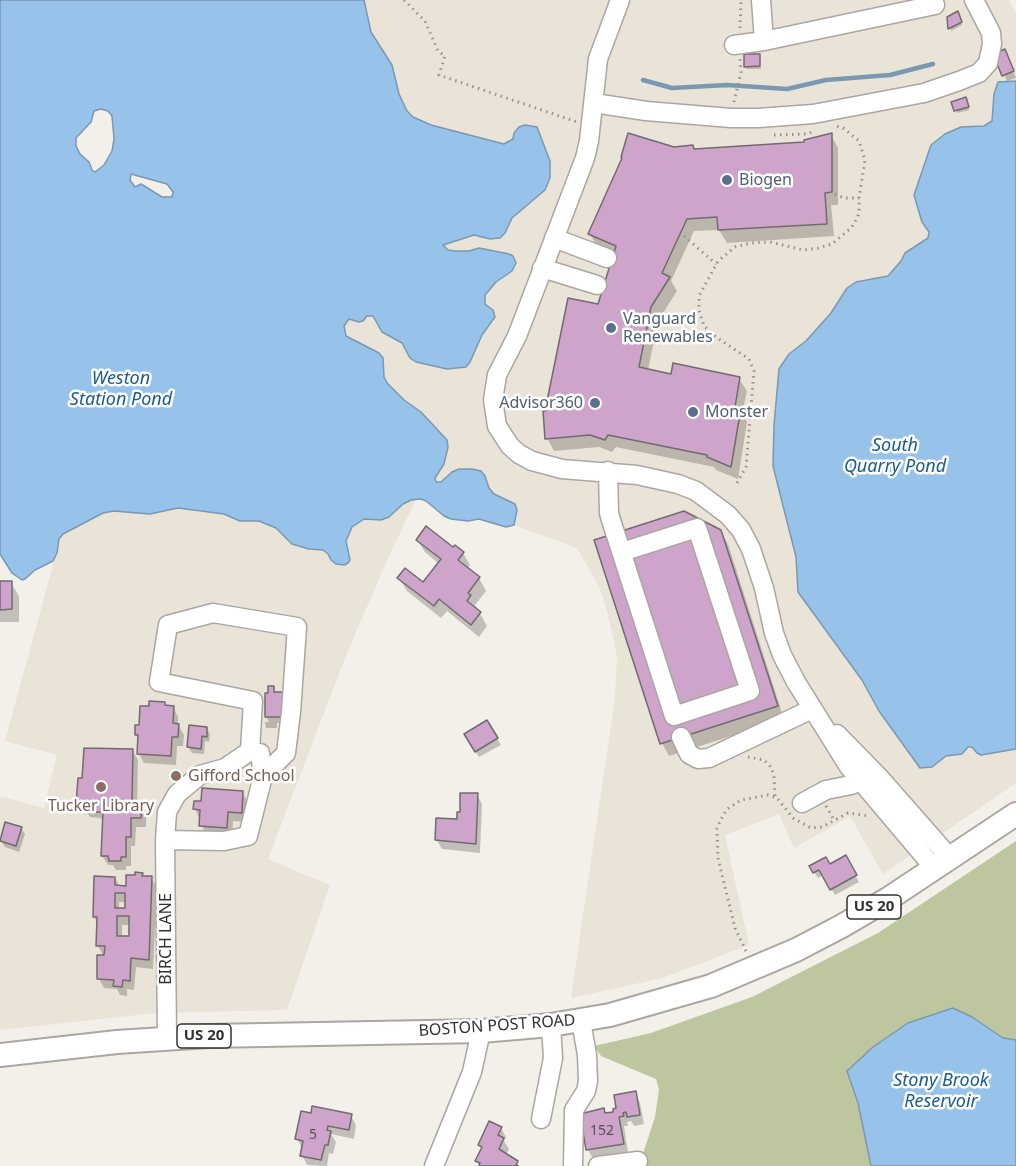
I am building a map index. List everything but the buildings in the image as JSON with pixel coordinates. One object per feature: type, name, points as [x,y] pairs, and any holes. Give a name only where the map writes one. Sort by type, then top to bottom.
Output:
[{"type":"main road","name":"BOSTON POST ROAD","points":[[0,1054],[167,1038],[481,1031],[581,1021],[673,999],[747,972],[831,932],[943,864],[1016,814]]},
{"type":"street","points":[[620,0],[598,59],[585,158],[517,336],[497,375],[493,400],[497,426],[510,446],[532,461],[562,469],[608,471],[678,484],[696,491],[728,515],[741,530],[751,549],[782,655],[812,709],[860,781],[943,864]]},
{"type":"street","points":[[761,0],[764,41]]},
{"type":"street","points":[[734,45],[764,41],[935,5],[933,0]]},
{"type":"street","points":[[594,103],[646,111],[758,118],[813,114],[924,93],[979,73],[988,63],[992,44],[991,33],[974,0]]},
{"type":"street","points":[[554,238],[608,258]]},
{"type":"street","points":[[542,268],[597,285]]},
{"type":"street","points":[[608,471],[608,508],[674,716],[750,691],[697,528],[622,552]]},
{"type":"street","points":[[165,840],[224,841],[248,836],[263,776],[260,753],[250,751],[253,701],[159,682],[168,625],[213,613],[297,627],[286,753],[263,776]]},
{"type":"street","points":[[681,737],[689,754],[698,759],[709,758],[812,709]]},
{"type":"street","points":[[812,709],[879,777],[943,864]]},
{"type":"street","name":"BIRCH LANE","points":[[167,1038],[165,840],[167,812],[177,794],[200,775],[225,768],[250,751]]},
{"type":"street","points":[[802,803],[826,790],[860,781]]},
{"type":"street","points":[[573,1166],[574,1110],[586,1091],[588,1082],[587,1055],[581,1021]]},
{"type":"street","points":[[541,1119],[553,1058],[551,1025]]},
{"type":"street","points":[[434,1166],[472,1072],[481,1031]]},
{"type":"street","points":[[598,1166],[638,1161]]},
{"type":"path","points":[[404,0],[425,21],[438,51],[445,56],[439,75],[560,117],[591,125]]},
{"type":"path","points":[[734,106],[741,72]]},
{"type":"path","points":[[737,483],[746,467],[754,371],[749,359],[704,326],[701,319],[699,296],[716,264],[735,247],[751,243],[770,243],[803,250],[818,248],[832,244],[855,223],[865,160],[860,141],[843,128],[827,128]]},
{"type":"path","points":[[768,135],[807,134],[817,131]]},
{"type":"path","points":[[835,194],[844,198],[859,198]]},
{"type":"path","points":[[684,236],[716,264]]},
{"type":"path","points":[[746,951],[735,928],[718,858],[717,829],[727,809],[747,798],[772,795],[793,818],[803,825],[814,828],[822,827],[848,813],[868,816],[876,814]]},
{"type":"shaded area","points":[[364,0],[1009,0],[1016,13],[1016,783],[883,874],[850,816],[794,848],[779,814],[725,835],[749,945],[662,978],[571,998],[616,680],[617,658],[613,636],[597,583],[577,548],[514,525],[516,521],[510,501],[494,494],[485,476],[472,469],[459,469],[441,482],[436,482],[435,478],[441,470],[444,436],[421,412],[404,400],[388,384],[384,377],[383,358],[346,336],[344,330],[349,319],[363,321],[370,315],[387,336],[402,343],[410,358],[416,362],[436,367],[470,362],[482,335],[494,322],[493,310],[485,304],[485,295],[514,268],[515,259],[476,248],[469,251],[448,250],[443,245],[474,235],[495,240],[505,233],[512,218],[545,190],[550,178],[548,157],[525,125],[514,133],[510,142],[504,144],[431,125],[410,115],[399,94],[392,65],[371,32]]},
{"type":"shaded area","name":"Gifford School","points":[[416,499],[347,653],[268,859],[330,885],[287,1010],[156,1013],[0,1030],[0,799],[2,797],[44,808],[57,755],[5,741],[61,536],[103,513],[127,511],[157,513],[178,508],[214,512],[240,521],[259,521],[270,524],[284,536],[309,549],[323,550],[336,564],[350,555],[346,541],[352,527],[357,522],[364,519],[381,520],[403,504]]},
{"type":"green space","points":[[1016,841],[1016,1040],[1004,1038],[972,1017],[953,1008],[909,1023],[847,1071],[858,1103],[871,1166],[639,1166],[655,1117],[659,1090],[656,1079],[601,1056],[594,1046],[651,1033],[752,997],[878,933]]},
{"type":"water","name":"Weston Station Pond","points":[[0,0],[364,0],[371,32],[392,65],[399,94],[407,111],[413,117],[431,125],[504,144],[513,139],[519,127],[525,125],[537,127],[550,161],[550,178],[545,190],[512,218],[500,238],[490,239],[474,235],[443,245],[448,250],[455,251],[479,248],[509,254],[513,256],[516,263],[512,271],[496,282],[485,295],[485,304],[493,310],[495,317],[482,335],[466,367],[447,369],[416,362],[410,358],[402,343],[382,332],[373,316],[367,316],[359,322],[349,319],[344,326],[346,336],[379,353],[383,358],[384,377],[388,384],[404,400],[421,412],[447,440],[448,447],[444,464],[435,478],[436,482],[441,482],[459,469],[481,471],[494,494],[515,504],[517,510],[514,525],[506,527],[479,519],[468,521],[451,519],[426,501],[411,500],[389,517],[381,520],[364,519],[352,527],[346,541],[350,560],[344,565],[336,564],[323,550],[292,544],[276,528],[259,521],[240,521],[224,514],[178,508],[150,514],[114,511],[103,513],[63,534],[59,539],[53,561],[35,570],[25,579],[22,580],[12,573],[0,554]],"holes":[[[101,109],[108,111],[112,116],[114,139],[112,151],[104,165],[95,172],[80,154],[76,146],[76,138],[91,122],[94,111]],[[131,174],[167,184],[173,192],[172,197],[162,197],[141,184],[135,187],[130,180]]]},
{"type":"water","name":"South Quarry Pond","points":[[1016,81],[1016,749],[981,755],[972,747],[968,747],[962,754],[946,756],[932,767],[920,768],[879,711],[862,680],[798,592],[796,557],[773,466],[779,369],[789,354],[806,341],[831,313],[847,288],[856,282],[888,276],[905,253],[928,238],[929,232],[922,222],[914,195],[931,145],[945,134],[961,127],[984,126],[992,121],[994,94],[998,82]]},
{"type":"water","name":"Stony Brook Reservoir","points":[[953,1008],[972,1017],[1003,1038],[1016,1040],[1016,1166],[871,1166],[858,1103],[847,1071],[873,1047],[908,1023]]},
{"type":"waterway","points":[[643,80],[672,88],[727,85],[787,89],[826,80],[890,75],[933,64]]},
{"type":"place","name":"Biogen","points":[[727,180]]},
{"type":"place","name":"Vanguard Renewables","points":[[611,328]]},
{"type":"place","name":"Advisor360","points":[[595,403]]},
{"type":"place","name":"Monster","points":[[693,412]]},
{"type":"place","name":"Gifford School","points":[[176,776]]},
{"type":"place","name":"Tucker Library","points":[[101,787]]}]
